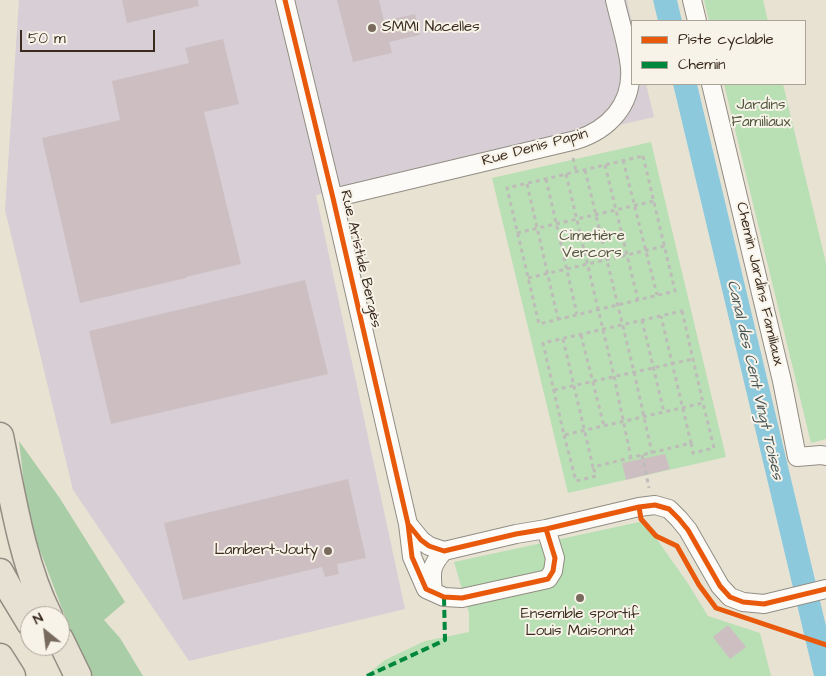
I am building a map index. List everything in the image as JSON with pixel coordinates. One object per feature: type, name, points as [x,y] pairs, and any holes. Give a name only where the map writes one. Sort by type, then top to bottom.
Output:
[{"type":"highway","points":[[0,436],[24,547],[33,577],[45,606]]},
{"type":"highway","points":[[0,572],[20,606]]},
{"type":"highway","points":[[50,656],[63,676]]},
{"type":"highway","points":[[68,656],[78,676]]},
{"type":"highway","points":[[0,657],[12,676]]},
{"type":"street","name":"Rue Aristide Bergès","points":[[284,0],[333,198],[408,524],[412,557],[426,589],[433,592]]},
{"type":"street","name":"Rue Denis Papin","points":[[333,198],[576,140],[589,136],[604,126],[618,112],[625,101],[630,82],[628,56],[615,0]]},
{"type":"street","points":[[692,0],[697,20]]},
{"type":"street","name":"Chemin Jardins Familiaux","points":[[712,85],[782,381],[797,457],[826,456]]},
{"type":"street","points":[[408,524],[421,540],[429,546],[444,551],[655,505],[669,509],[679,518],[688,530],[720,586],[730,597],[743,602],[764,604],[823,590]]},
{"type":"street","points":[[444,551],[436,560],[431,572],[433,592],[444,597],[462,598],[548,579],[553,572],[555,558],[546,529]]},
{"type":"path","points":[[643,156],[676,291],[539,324],[506,188],[605,165],[643,156]]},
{"type":"path","points":[[624,160],[657,295]]},
{"type":"path","points":[[605,165],[638,300]]},
{"type":"path","points":[[585,170],[652,452]]},
{"type":"path","points":[[566,174],[614,376],[631,458]]},
{"type":"path","points":[[546,179],[577,314]]},
{"type":"path","points":[[526,184],[558,319]]},
{"type":"path","points":[[517,233],[654,201]]},
{"type":"path","points":[[528,278],[665,246]]},
{"type":"path","points":[[563,339],[596,476],[576,481],[543,343],[682,311],[714,448],[693,453],[661,316]]},
{"type":"path","points":[[642,320],[664,412]]},
{"type":"path","points":[[581,334],[604,426]]},
{"type":"path","points":[[554,390],[693,359]]},
{"type":"path","points":[[564,435],[703,403]]},
{"type":"path","points":[[593,467],[691,443]]},
{"type":"path","points":[[639,507],[635,493],[649,489],[642,455]]},
{"type":"shaded area","points":[[19,0],[627,0],[632,20],[631,85],[646,85],[654,117],[316,195],[405,609],[189,661],[73,490],[5,210]]},
{"type":"green space","points":[[704,0],[763,0],[768,20],[709,20]]},
{"type":"green space","name":"Jardins Familiaux","points":[[724,85],[783,85],[826,263],[826,439],[811,443]]},
{"type":"green space","name":"Cimetière Vercors","points":[[651,142],[726,457],[568,493],[492,178]]},
{"type":"green space","points":[[19,441],[59,497],[125,602],[104,620],[120,638],[143,676],[93,676],[80,656],[70,630],[70,606],[61,606],[28,519]]},
{"type":"green space","name":"Ensemble sportif Louis Maisonnat","points":[[644,521],[687,582],[708,616],[760,633],[771,676],[365,676],[385,660],[425,641],[469,632],[469,613],[454,562]]},
{"type":"water","points":[[653,0],[677,0],[682,20],[658,20]]},
{"type":"water","name":"Canal des Cent Vingt Toises","points":[[673,85],[697,85],[826,626],[826,676],[814,676]]},
{"type":"building","points":[[122,0],[198,0],[199,6],[127,23]]},
{"type":"building","points":[[337,0],[379,0],[384,21],[415,14],[420,35],[389,42],[392,53],[353,62]]},
{"type":"building","points":[[223,39],[239,104],[204,112],[241,264],[80,303],[42,138],[120,120],[112,81],[189,63],[185,48]]},
{"type":"building","points":[[305,280],[328,374],[111,424],[89,331]]},
{"type":"building","points":[[665,454],[670,469],[626,480],[622,463]]},
{"type":"building","points":[[348,479],[366,558],[337,564],[339,574],[325,577],[322,567],[183,600],[164,523]]},
{"type":"building","points":[[728,625],[746,647],[730,659],[713,637]]},
{"type":"marked path","points":[[367,676],[445,640],[444,597]]},
{"type":"cycle path","points":[[285,0],[408,524],[412,557],[426,589],[444,597],[462,598],[548,579],[553,571],[555,558],[546,529]]},
{"type":"cycle path","points":[[408,524],[421,540],[429,546],[444,551],[655,505],[669,509],[688,530],[720,586],[730,597],[743,602],[764,604],[826,589]]},
{"type":"cycle path","points":[[639,507],[641,519],[656,536],[677,546],[699,585],[716,608],[826,645]]},
{"type":"place","name":"SMMI Nacelles","points":[[372,28]]},
{"type":"place","name":"Lambert-Jouty","points":[[328,551]]},
{"type":"place","name":"Ensemble sportif Louis Maisonnat","points":[[580,598]]}]
